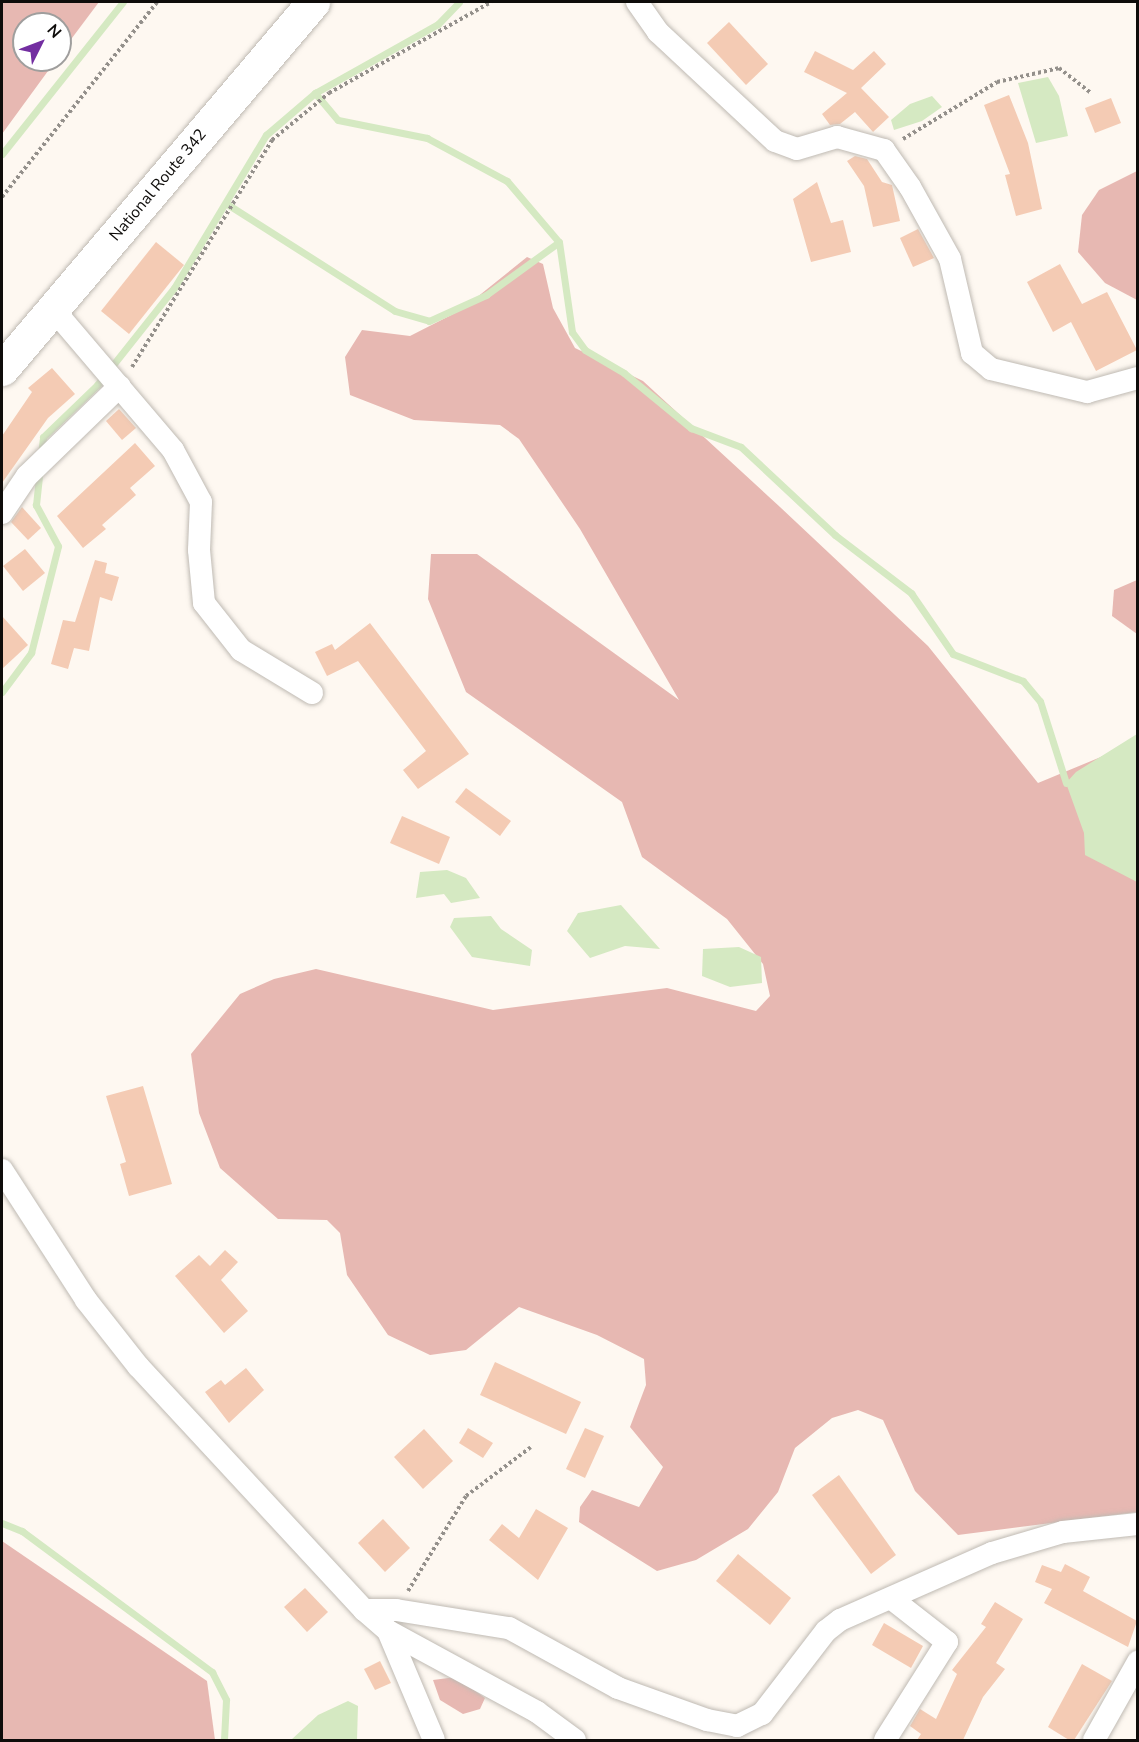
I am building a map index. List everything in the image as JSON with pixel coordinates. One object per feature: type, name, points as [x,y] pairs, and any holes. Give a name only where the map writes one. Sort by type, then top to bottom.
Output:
[{"type":"highway","name":"National Route 342","points":[[2,369],[313,2]]},
{"type":"street","points":[[638,2],[658,32],[775,141],[797,149],[837,137],[884,150],[950,259],[972,353],[992,369],[1087,392],[1137,378]]},
{"type":"street","points":[[53,309],[173,450],[201,502],[199,550],[204,603],[241,650],[312,693]]},
{"type":"street","points":[[2,513],[27,476],[120,386]]},
{"type":"street","points":[[2,1170],[86,1300],[138,1366],[364,1610],[388,1631],[537,1712],[575,1740]]},
{"type":"street","points":[[364,1610],[396,1610],[509,1628],[618,1688],[707,1720],[737,1726],[762,1714],[826,1631],[992,1553],[1063,1532],[1137,1524]]},
{"type":"street","points":[[885,1740],[947,1641],[892,1599]]},
{"type":"street","points":[[388,1631],[434,1740]]},
{"type":"street","points":[[1094,1740],[1137,1662]]},
{"type":"path","points":[[2,197],[157,2]]},
{"type":"path","points":[[120,386],[272,140],[329,93],[491,2]]},
{"type":"path","points":[[884,150],[997,82],[1059,68],[1091,93]]},
{"type":"path","points":[[396,1610],[466,1496],[531,1447]]},
{"type":"shaded area","points":[[2,2],[99,2],[72,38],[72,12],[12,12],[12,72],[47,72],[2,134]]},
{"type":"shaded area","points":[[1048,77],[1059,96],[1068,136],[1036,143],[1018,83]]},
{"type":"shaded area","points":[[932,96],[942,107],[922,121],[894,130],[891,120],[910,104]]},
{"type":"shaded area","points":[[1137,171],[1137,300],[1105,283],[1078,252],[1082,215],[1099,190]]},
{"type":"shaded area","points":[[527,257],[543,264],[553,308],[575,348],[643,381],[928,646],[1038,783],[1137,742],[1137,1512],[958,1535],[915,1491],[883,1420],[858,1410],[832,1418],[795,1448],[778,1492],[748,1529],[696,1560],[657,1571],[579,1522],[580,1507],[592,1490],[639,1507],[663,1467],[630,1427],[646,1385],[644,1359],[597,1335],[519,1307],[466,1350],[430,1355],[388,1335],[347,1275],[340,1233],[327,1220],[278,1219],[220,1168],[199,1113],[191,1054],[240,994],[274,979],[316,969],[493,1010],[667,988],[756,1011],[770,996],[763,964],[727,919],[642,857],[622,802],[466,692],[428,599],[431,554],[477,554],[679,700],[580,529],[519,439],[500,425],[414,420],[350,395],[345,357],[362,330],[410,336],[461,310]]},
{"type":"shaded area","points":[[1137,580],[1137,634],[1112,616],[1114,590]]},
{"type":"shaded area","points":[[1137,734],[1137,882],[1085,855],[1084,833],[1066,783],[1076,772]]},
{"type":"shaded area","points":[[447,870],[466,878],[480,898],[451,903],[444,894],[416,898],[420,872]]},
{"type":"shaded area","points":[[621,905],[660,949],[625,946],[590,958],[567,931],[578,913]]},
{"type":"shaded area","points":[[491,916],[501,929],[532,950],[530,966],[472,957],[450,927],[454,918]]},
{"type":"shaded area","points":[[739,947],[761,957],[762,983],[730,987],[702,976],[703,949]]},
{"type":"shaded area","points":[[2,1541],[207,1681],[215,1740],[2,1740]]},
{"type":"shaded area","points":[[456,1677],[485,1698],[480,1709],[463,1714],[440,1700],[433,1680]]},
{"type":"shaded area","points":[[348,1701],[358,1706],[357,1740],[291,1740],[318,1715]]},
{"type":"building","points":[[729,22],[768,64],[746,85],[707,43]]},
{"type":"building","points":[[815,51],[853,70],[874,51],[886,64],[861,88],[889,117],[873,132],[855,112],[840,124],[830,125],[822,114],[847,93],[804,72]]},
{"type":"building","points":[[1009,95],[1028,143],[1042,209],[1016,216],[1005,175],[1010,174],[984,105]]},
{"type":"building","points":[[1111,98],[1121,123],[1095,133],[1085,108]]},
{"type":"building","points":[[855,156],[867,159],[882,182],[892,185],[900,221],[873,227],[864,186],[847,161]]},
{"type":"building","points":[[817,182],[831,223],[843,220],[851,252],[811,262],[793,199]]},
{"type":"building","points":[[918,229],[934,258],[913,267],[900,238]]},
{"type":"building","points":[[156,242],[184,265],[129,334],[101,311]]},
{"type":"building","points":[[1060,264],[1082,304],[1107,292],[1137,350],[1096,371],[1071,322],[1053,332],[1027,282]]},
{"type":"building","points":[[52,368],[75,394],[48,418],[2,483],[2,436],[32,392],[28,388]]},
{"type":"building","points":[[119,409],[136,428],[122,440],[106,421]]},
{"type":"building","points":[[135,443],[155,466],[130,488],[136,495],[102,525],[106,529],[83,548],[57,516]]},
{"type":"building","points":[[22,507],[41,528],[28,540],[11,522]]},
{"type":"building","points":[[25,549],[45,573],[23,591],[3,566]]},
{"type":"building","points":[[95,560],[107,563],[105,573],[119,577],[112,601],[100,597],[89,651],[74,648],[68,669],[51,664],[63,620],[75,622]]},
{"type":"building","points":[[2,616],[28,645],[2,669]]},
{"type":"building","points":[[370,623],[469,754],[418,789],[403,770],[426,751],[358,661],[327,676],[315,652],[332,644],[335,650]]},
{"type":"building","points":[[466,788],[511,821],[500,836],[455,802]]},
{"type":"building","points":[[402,816],[450,837],[439,864],[390,843]]},
{"type":"building","points":[[143,1086],[172,1184],[129,1196],[120,1164],[126,1162],[106,1096]]},
{"type":"building","points":[[225,1250],[238,1262],[221,1280],[248,1311],[224,1333],[175,1276],[199,1255],[210,1266]]},
{"type":"building","points":[[495,1362],[581,1402],[566,1434],[480,1395]]},
{"type":"building","points":[[246,1368],[264,1390],[229,1423],[205,1392],[221,1380],[225,1385]]},
{"type":"building","points":[[468,1428],[493,1443],[483,1458],[459,1443]]},
{"type":"building","points":[[585,1428],[604,1436],[585,1478],[566,1469]]},
{"type":"building","points":[[424,1429],[453,1461],[423,1489],[394,1457]]},
{"type":"building","points":[[839,1475],[896,1555],[871,1574],[812,1495]]},
{"type":"building","points":[[536,1509],[568,1528],[538,1580],[489,1540],[502,1524],[519,1538]]},
{"type":"building","points":[[383,1519],[410,1548],[385,1572],[358,1543]]},
{"type":"building","points":[[738,1554],[791,1598],[770,1625],[716,1581]]},
{"type":"building","points":[[1065,1564],[1090,1577],[1083,1591],[1137,1621],[1128,1647],[1044,1603],[1052,1589],[1035,1582],[1042,1565],[1061,1572]]},
{"type":"building","points":[[305,1588],[328,1612],[307,1632],[284,1607]]},
{"type":"building","points":[[995,1602],[1023,1619],[996,1663],[1005,1669],[983,1697],[963,1740],[917,1740],[921,1734],[910,1726],[920,1709],[936,1719],[957,1674],[952,1670],[986,1627],[981,1624]]},
{"type":"building","points":[[884,1623],[923,1646],[911,1668],[872,1645]]},
{"type":"building","points":[[380,1661],[391,1683],[375,1690],[364,1669]]},
{"type":"building","points":[[1082,1664],[1112,1681],[1074,1740],[1069,1740],[1048,1727]]},
{"type":"waterway","points":[[2,154],[123,2]]},
{"type":"waterway","points":[[41,454],[43,437],[97,385],[174,288],[266,135],[315,93],[438,24],[459,2]]},
{"type":"waterway","points":[[315,93],[338,120],[427,138],[507,181],[559,242],[572,332],[585,350],[624,373],[691,428],[741,447],[835,535],[911,593],[953,654],[1023,681],[1040,701],[1066,783]]},
{"type":"waterway","points":[[227,204],[395,311],[429,321],[486,295],[559,242]]},
{"type":"waterway","points":[[2,692],[31,653],[58,546],[36,505],[39,474]]},
{"type":"waterway","points":[[2,1523],[22,1531],[212,1672],[226,1700],[224,1740]]}]
